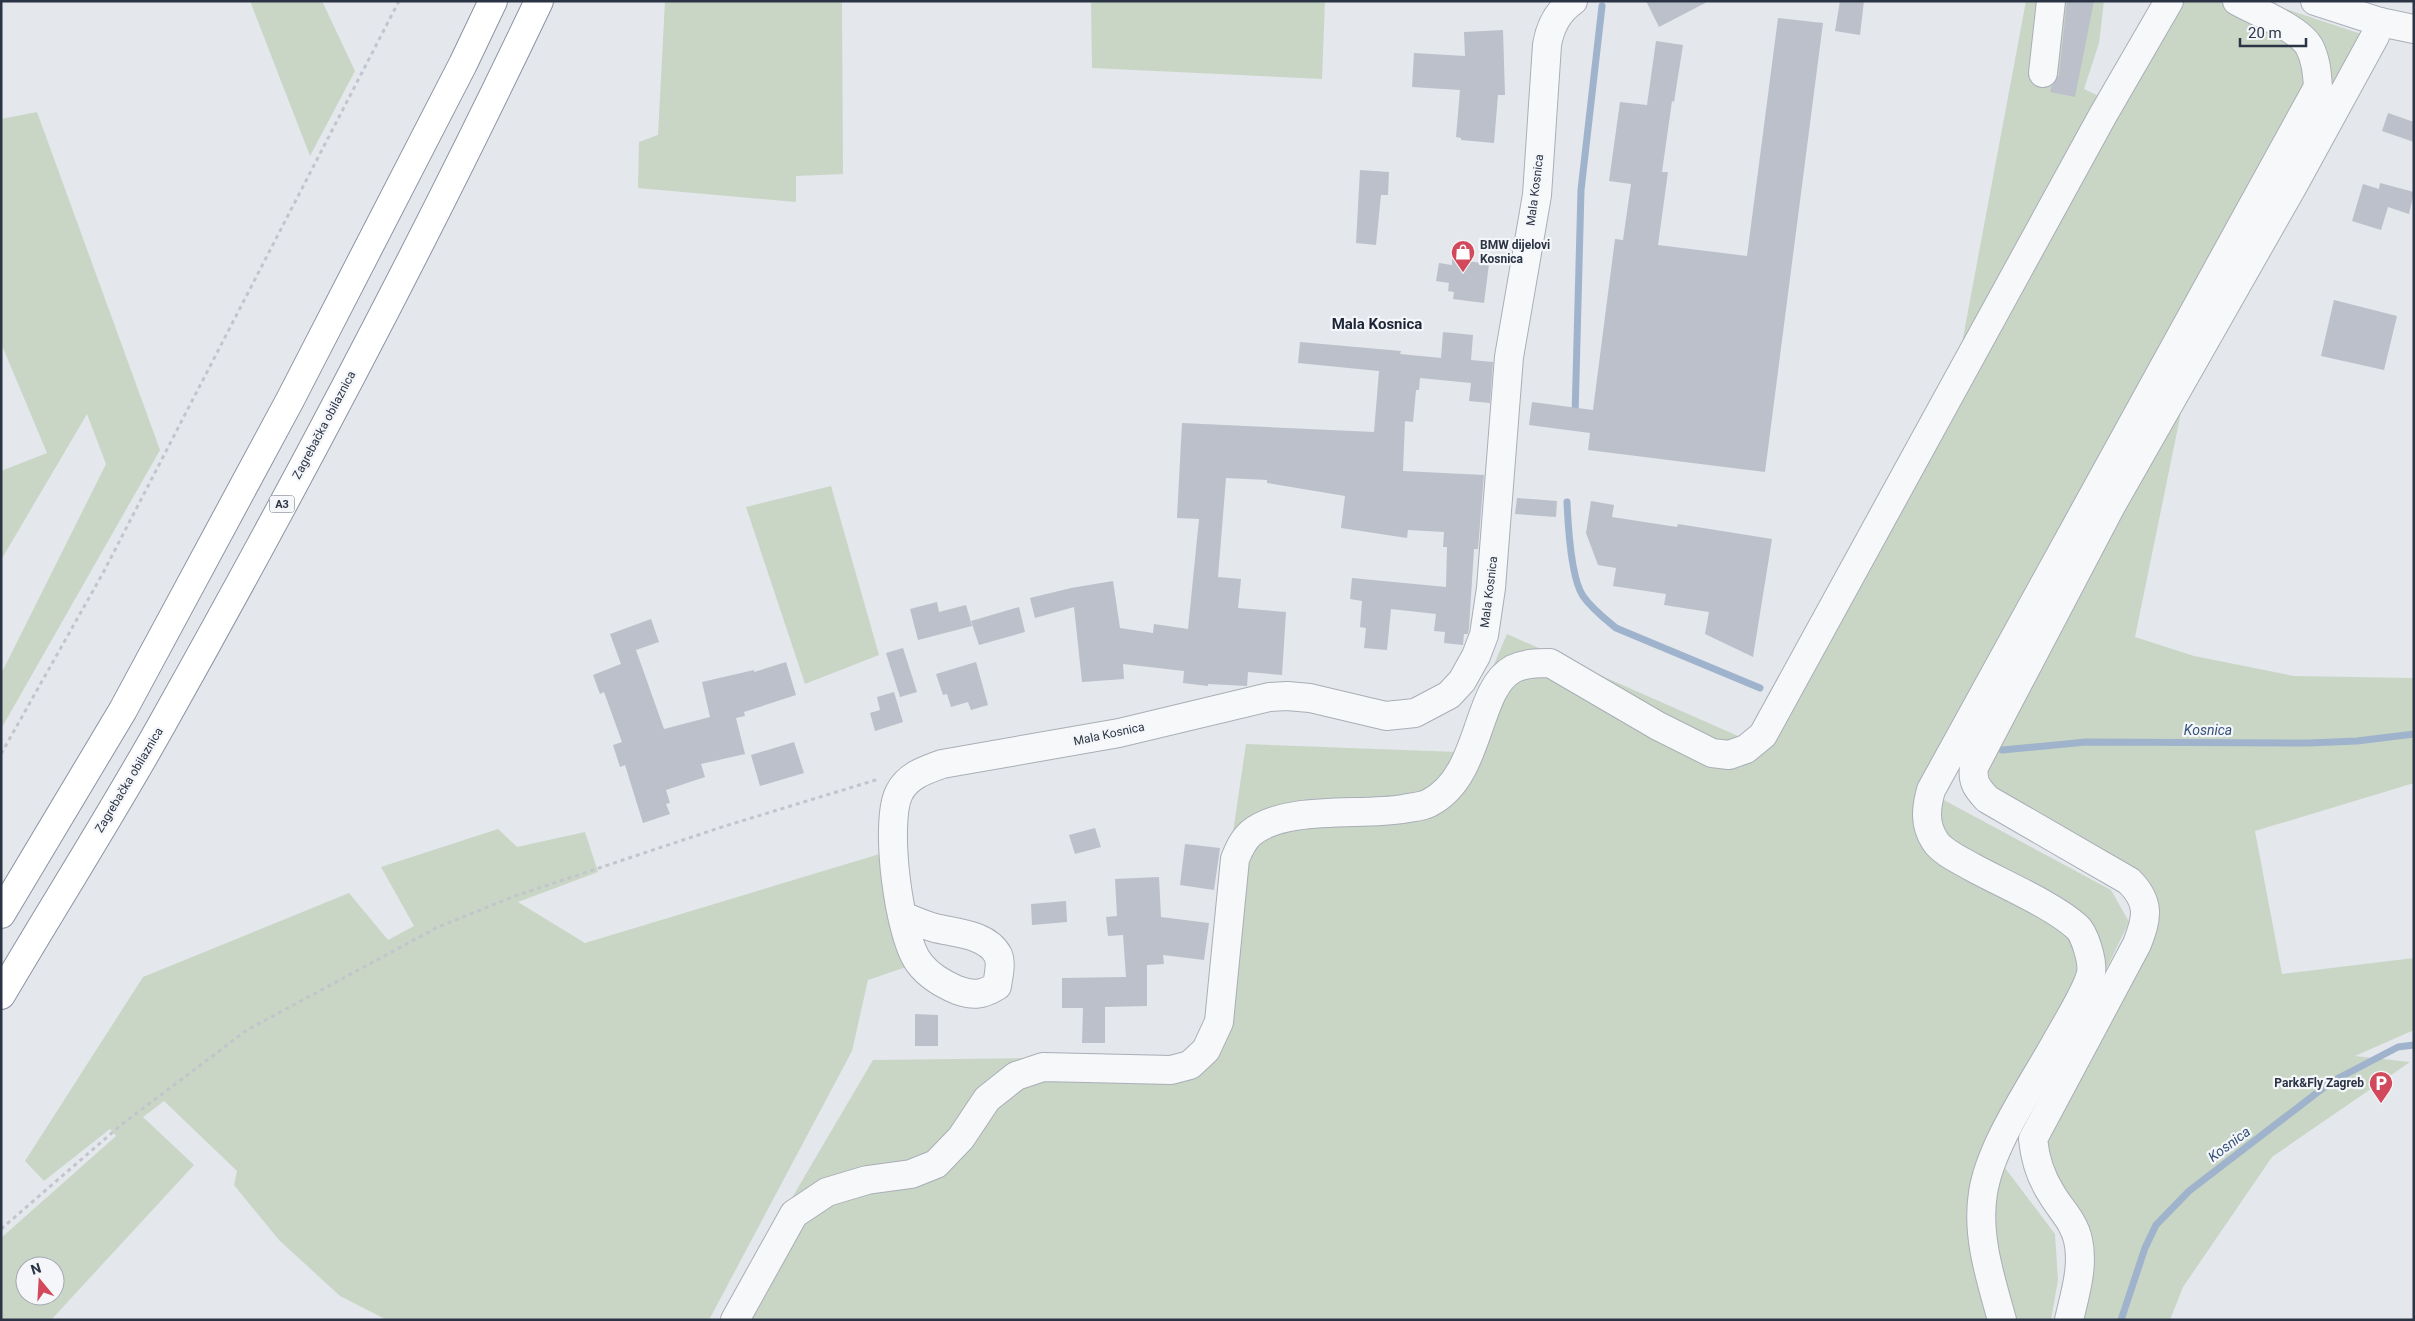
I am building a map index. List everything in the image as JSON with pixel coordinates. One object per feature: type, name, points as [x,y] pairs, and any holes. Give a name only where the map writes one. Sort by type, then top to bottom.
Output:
[{"type":"highway","points":[[1,914],[132,692],[290,400],[459,72],[493,1]]},
{"type":"highway","name":"Zagrebačka obilaznica","points":[[1,994],[160,727],[328,419],[501,80],[538,1]]},
{"type":"street","name":"Mala Kosnica","points":[[903,916],[893,854],[892,821],[898,794],[908,781],[922,771],[942,764],[1119,733],[1269,697],[1310,698],[1370,713],[1400,716],[1429,707],[1449,695],[1462,681],[1484,635],[1491,588],[1509,357],[1537,195],[1547,45],[1550,28],[1557,17],[1573,1]]},
{"type":"street","points":[[2043,74],[2051,1]]},
{"type":"street","points":[[735,1320],[794,1214],[827,1192],[867,1180],[911,1174],[936,1164],[961,1138],[987,1099],[1016,1076],[1043,1067],[1171,1070],[1190,1065],[1206,1050],[1219,1022],[1235,859],[1242,844],[1252,833],[1270,823],[1289,817],[1396,810],[1428,804],[1447,791],[1462,771],[1497,685],[1512,669],[1531,663],[1550,663],[1658,726],[1712,753],[1729,755],[1746,749],[1763,735],[2103,115],[2169,1]]},
{"type":"street","points":[[2002,1320],[1982,1237],[1982,1193],[1996,1150],[2078,1003],[2091,973],[2088,947],[2078,928],[2052,911],[1955,858],[1936,842],[1927,825],[1926,808],[1936,781],[2318,87],[2316,65],[2308,45],[2294,32],[2237,1]]},
{"type":"street","points":[[2314,1],[2380,22],[2414,29]]},
{"type":"street","points":[[2070,1320],[2078,1280],[2078,1239],[2071,1222],[2041,1176],[2032,1139],[2137,944],[2146,920],[2145,908],[2139,891],[2129,881],[1987,799],[1976,787],[1973,777],[1974,767],[2111,506],[2294,184],[2375,36],[2380,22]]},
{"type":"path","points":[[1,754],[103,573],[399,1]]},
{"type":"path","points":[[1,1229],[121,1125],[247,1030],[430,932],[512,897],[725,826],[880,778]]},
{"type":"green space","points":[[250,1],[322,1],[355,71],[310,156]]},
{"type":"green space","points":[[665,1],[842,1],[843,174],[796,176],[796,202],[638,188],[639,142],[658,135]]},
{"type":"green space","points":[[1091,1],[1325,1],[1322,79],[1092,68]]},
{"type":"green space","points":[[2026,1],[2104,1],[2099,43],[2084,89],[2101,97],[1962,343]]},
{"type":"green space","points":[[2179,1],[2225,1],[2287,34],[2310,70],[2306,94],[1919,818],[2068,931],[2083,971],[1990,1148],[1994,1320],[743,1320],[800,1220],[824,1201],[913,1182],[989,1108],[1042,1076],[1193,1071],[1246,856],[1258,842],[1277,830],[1428,810],[1512,681],[1538,670],[1730,764],[1757,758],[1781,722]]},
{"type":"green space","points":[[2258,1],[2272,1],[2280,7],[2361,34],[2327,95],[2329,79]]},
{"type":"green space","points":[[37,112],[160,450],[1,729],[1,674],[106,464],[87,414],[1,560],[1,471],[47,453],[1,343],[1,119]]},
{"type":"green space","points":[[2187,383],[2135,637],[2194,656],[2294,676],[2414,678],[2414,783],[2255,831],[2282,974],[2414,958],[2414,1030],[2355,1056],[2410,1062],[2272,1157],[2183,1287],[2170,1320],[2078,1320],[2093,1262],[2039,1150],[2152,913],[1985,786],[1983,760]]},
{"type":"green space","points":[[831,486],[879,655],[805,684],[746,507]]},
{"type":"green space","points":[[1507,634],[1747,740],[1727,749],[1550,656],[1492,669]]},
{"type":"green space","points":[[1246,744],[1457,752],[1440,785],[1424,796],[1232,839]]},
{"type":"green space","points":[[1940,798],[2111,890],[2129,922],[2100,982],[2097,945],[1942,839]]},
{"type":"green space","points":[[498,829],[517,847],[585,832],[598,872],[518,902],[585,943],[883,853],[909,966],[868,980],[852,1051],[709,1320],[387,1320],[340,1296],[279,1240],[234,1185],[237,1171],[164,1101],[143,1117],[194,1165],[65,1305],[65,1256],[15,1256],[15,1306],[64,1306],[51,1320],[1,1320],[1,1238],[116,1136],[110,1129],[44,1181],[25,1161],[143,977],[349,893],[388,940],[414,926],[381,867]]},
{"type":"green space","points":[[1029,1058],[931,1156],[786,1208],[873,1060]]},
{"type":"green space","points":[[2002,1164],[2055,1234],[2058,1280],[2051,1320],[2011,1320],[1990,1237]]},
{"type":"building","points":[[1646,1],[1709,1],[1659,27]]},
{"type":"building","points":[[1840,1],[1864,1],[1860,35],[1835,31]]},
{"type":"building","points":[[2067,1],[2094,1],[2075,97],[2050,92],[2059,75]]},
{"type":"building","points":[[1778,18],[1823,23],[1765,472],[1588,450],[1590,433],[1529,425],[1532,402],[1593,410],[1615,239],[1623,240],[1631,184],[1609,181],[1620,102],[1647,105],[1656,41],[1683,45],[1674,102],[1672,101],[1662,172],[1668,172],[1658,245],[1747,256]]},
{"type":"building","points":[[1503,30],[1505,95],[1498,95],[1494,143],[1461,140],[1461,138],[1456,137],[1460,90],[1412,87],[1414,53],[1465,56],[1464,32]]},
{"type":"building","points":[[2388,113],[2414,122],[2414,142],[2382,131]]},
{"type":"building","points":[[1360,170],[1389,172],[1388,195],[1381,195],[1376,245],[1356,243]]},
{"type":"building","points":[[2380,183],[2414,192],[2409,214],[2388,207],[2381,230],[2352,221],[2363,184],[2379,189]]},
{"type":"building","name":"BMW dijelovi Kosnica","points":[[1452,259],[1489,264],[1484,303],[1453,299],[1454,292],[1448,291],[1449,283],[1436,281],[1439,263],[1452,265]]},
{"type":"building","points":[[2334,300],[2397,316],[2384,370],[2321,356]]},
{"type":"building","points":[[1443,332],[1473,335],[1471,360],[1493,362],[1490,403],[1469,401],[1471,383],[1420,378],[1419,390],[1416,390],[1413,422],[1405,421],[1403,471],[1484,475],[1478,549],[1474,549],[1469,628],[1468,634],[1464,634],[1463,645],[1444,643],[1445,632],[1434,631],[1436,614],[1391,609],[1387,650],[1364,648],[1366,628],[1360,627],[1362,601],[1350,599],[1352,578],[1446,587],[1447,547],[1443,547],[1444,532],[1408,530],[1407,538],[1341,528],[1345,496],[1267,483],[1267,480],[1226,478],[1218,577],[1241,579],[1238,608],[1286,612],[1282,675],[1248,672],[1247,686],[1208,684],[1208,686],[1183,683],[1184,671],[1123,664],[1124,679],[1082,682],[1074,607],[1035,618],[1030,598],[1071,588],[1113,581],[1120,628],[1153,633],[1154,624],[1188,629],[1199,519],[1177,518],[1182,423],[1374,432],[1379,371],[1298,363],[1300,342],[1401,351],[1400,354],[1441,358]]},
{"type":"building","points":[[1517,498],[1557,501],[1556,517],[1515,514]]},
{"type":"building","points":[[1591,501],[1614,505],[1612,517],[1677,527],[1678,524],[1772,539],[1753,657],[1705,634],[1709,612],[1664,605],[1666,594],[1613,586],[1616,568],[1598,565],[1586,533]]},
{"type":"building","points":[[937,602],[939,612],[966,605],[972,626],[918,640],[910,609]]},
{"type":"building","points":[[1019,607],[1025,632],[979,645],[971,621]]},
{"type":"building","points":[[651,619],[659,642],[636,650],[664,729],[710,717],[702,682],[754,670],[754,672],[786,662],[796,695],[744,712],[745,716],[736,718],[745,754],[701,764],[705,777],[666,790],[670,803],[666,804],[670,814],[643,823],[625,765],[620,767],[613,745],[622,742],[604,692],[600,694],[593,675],[621,664],[610,634]]},
{"type":"building","points":[[903,648],[917,692],[900,697],[886,653]]},
{"type":"building","points":[[976,662],[988,705],[971,710],[968,702],[951,707],[947,694],[943,695],[936,674]]},
{"type":"building","points":[[894,692],[903,722],[875,731],[870,713],[880,710],[877,697]]},
{"type":"building","points":[[794,742],[804,773],[760,786],[751,755]]},
{"type":"building","points":[[1095,828],[1101,847],[1075,854],[1069,835]]},
{"type":"building","points":[[1185,844],[1220,848],[1214,890],[1180,885]]},
{"type":"building","points":[[1159,877],[1161,917],[1209,923],[1204,960],[1163,955],[1164,964],[1147,965],[1147,1006],[1105,1007],[1105,1043],[1082,1043],[1083,1008],[1062,1008],[1062,978],[1126,977],[1123,935],[1108,936],[1106,917],[1117,916],[1115,879]]},
{"type":"building","points":[[1066,901],[1067,922],[1032,925],[1031,904]]},
{"type":"building","points":[[915,1014],[938,1015],[938,1046],[915,1046]]},
{"type":"waterway","points":[[1575,416],[1581,190],[1602,6]]},
{"type":"waterway","points":[[1567,502],[1571,551],[1576,577],[1583,596],[1594,609],[1616,628],[1760,688]]},
{"type":"waterway","name":"Kosnica","points":[[2002,750],[2086,742],[2309,743],[2357,741],[2414,734]]},
{"type":"waterway","name":"Kosnica","points":[[2121,1320],[2145,1248],[2156,1225],[2189,1191],[2331,1082],[2398,1047],[2414,1045]]},
{"type":"place","name":"BMW dijelovi Kosnica","points":[[1463,273]]},
{"type":"place","name":"Park&Fly Zagreb","points":[[2381,1104]]},
{"type":"district","name":"Mala Kosnica","points":[[1377,324]]}]
